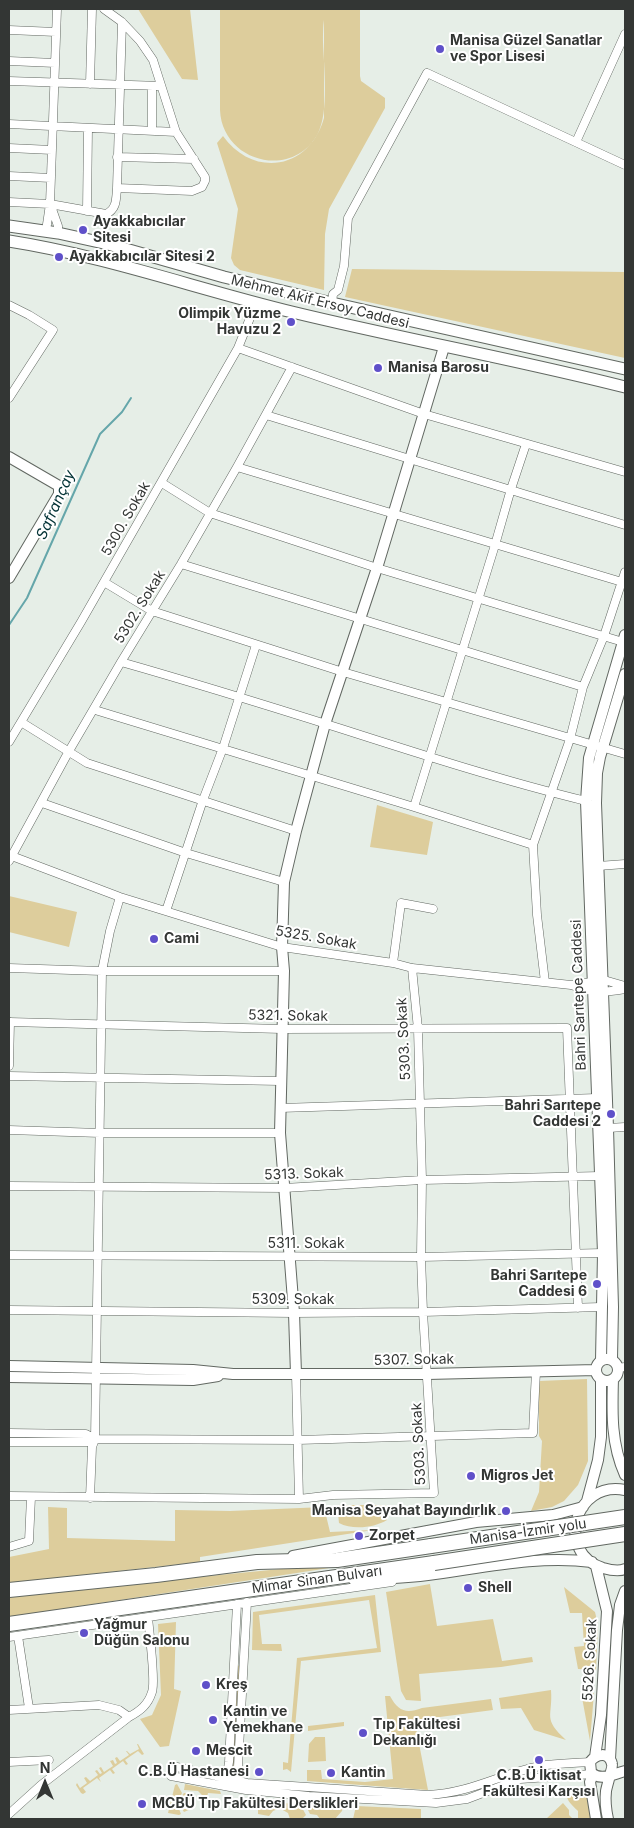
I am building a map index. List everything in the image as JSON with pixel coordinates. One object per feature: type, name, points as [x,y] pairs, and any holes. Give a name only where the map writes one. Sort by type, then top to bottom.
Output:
[{"type":"highway","name":"Manisa-İzmir yolu","points":[[431,1546],[625,1517]]},
{"type":"highway","name":"Mimar Sinan Bulvarı","points":[[9,1624],[246,1596],[434,1563],[625,1534]]},
{"type":"highway","name":"Mimar Sinan Bulvarı","points":[[9,1590],[156,1575],[257,1562],[337,1560],[431,1546]]},
{"type":"main road","name":"Mehmet Akif Ersoy Caddesi","points":[[9,226],[58,233],[108,244],[224,277],[625,369]]},
{"type":"main road","name":"Mehmet Akif Ersoy Caddesi","points":[[9,242],[103,260],[256,303],[625,387]]},
{"type":"main road","points":[[296,1374],[294,1313],[280,1133],[284,882],[296,831],[326,724],[377,568],[392,512],[444,347]]},
{"type":"main road","points":[[9,457],[59,486],[59,494],[9,578]]},
{"type":"main road","name":"Bahri Sarıtepe Caddesi","points":[[598,981],[596,803],[598,746],[624,639]]},
{"type":"main road","name":"Bahri Sarıtepe Caddesi","points":[[625,674],[598,746],[589,758],[586,801],[608,1128],[613,1299],[619,1365],[617,1374],[613,1379],[613,1435],[616,1451],[625,1475]]},
{"type":"main road","name":"Bahri Sarıtepe Caddesi","points":[[596,1370],[596,1366],[601,1360],[603,1253],[597,1098],[599,993]]},
{"type":"main road","points":[[601,1360],[608,1358],[619,1365]]},
{"type":"main road","name":"5307. Sokak","points":[[9,1366],[194,1380],[233,1374],[427,1374],[596,1370]]},
{"type":"main road","points":[[596,1370],[596,1374],[601,1379],[605,1381],[613,1379]]},
{"type":"main road","name":"5307. Sokak","points":[[9,1378],[96,1373]]},
{"type":"main road","points":[[594,1564],[582,1553],[577,1543],[575,1532],[576,1520],[585,1504],[598,1460],[601,1437],[601,1379]]},
{"type":"main road","points":[[257,1562],[476,1522],[553,1515],[585,1504],[602,1491],[611,1489],[625,1490]]},
{"type":"main road","points":[[246,1596],[347,1581],[413,1577],[500,1564],[554,1559],[594,1564],[610,1570],[625,1569]]},
{"type":"main road","name":"5526. Sokak","points":[[592,1759],[601,1715],[607,1629],[607,1611],[594,1564]]},
{"type":"main road","name":"5526. Sokak","points":[[611,1761],[617,1630],[620,1605],[625,1591]]},
{"type":"main road","points":[[604,1755],[625,1770],[609,1774],[603,1778],[593,1774],[590,1768],[592,1759],[604,1755]]},
{"type":"main road","points":[[608,1819],[606,1796],[609,1774],[612,1769],[611,1761]]},
{"type":"main road","points":[[593,1774],[590,1782],[596,1819]]},
{"type":"street","points":[[46,232],[50,204],[57,9]]},
{"type":"street","points":[[90,84],[92,9]]},
{"type":"street","points":[[104,9],[122,22],[153,60],[176,132],[203,172],[205,181],[202,187],[192,191],[117,188]]},
{"type":"street","points":[[9,202],[50,204],[106,214],[112,212],[115,207],[117,188],[122,22]]},
{"type":"street","points":[[9,30],[56,32]]},
{"type":"street","points":[[576,142],[625,34]]},
{"type":"street","points":[[9,61],[55,63]]},
{"type":"street","points":[[332,303],[334,294],[338,290],[344,266],[348,218],[427,73],[625,165]]},
{"type":"street","points":[[9,81],[161,86]]},
{"type":"street","points":[[152,86],[152,131]]},
{"type":"street","points":[[9,124],[176,132]]},
{"type":"street","points":[[87,211],[88,128]]},
{"type":"street","points":[[9,148],[52,150]]},
{"type":"street","points":[[117,157],[194,159]]},
{"type":"street","points":[[9,176],[51,178]]},
{"type":"street","points":[[50,204],[58,226],[58,233]]},
{"type":"street","name":"5300. Sokak","points":[[9,742],[162,483],[238,348],[256,303]]},
{"type":"street","points":[[9,305],[53,330],[9,398]]},
{"type":"street","points":[[238,348],[424,414],[625,472]]},
{"type":"street","name":"5302. Sokak","points":[[10,857],[121,662],[238,467],[292,367]]},
{"type":"street","points":[[266,415],[625,525]]},
{"type":"street","points":[[414,806],[526,444]]},
{"type":"street","points":[[238,467],[624,583]]},
{"type":"street","points":[[162,483],[210,513],[377,568],[604,636],[624,639]]},
{"type":"street","points":[[181,564],[583,686]]},
{"type":"street","points":[[545,982],[537,915],[533,845],[570,739],[583,686],[624,583],[625,572]]},
{"type":"street","points":[[104,582],[152,611],[343,672],[625,754]]},
{"type":"street","points":[[166,911],[203,800],[223,748],[256,645]]},
{"type":"street","points":[[121,662],[240,697],[429,757],[586,801]]},
{"type":"street","points":[[94,710],[414,806],[533,845]]},
{"type":"street","points":[[21,722],[87,763],[296,831]]},
{"type":"street","points":[[42,803],[186,853],[284,882]]},
{"type":"street","name":"5325. Sokak","points":[[10,857],[120,897],[282,946],[412,968],[571,985]]},
{"type":"street","points":[[598,866],[625,864]]},
{"type":"street","points":[[90,1498],[96,1373],[97,1187],[100,1133],[102,971],[110,931],[120,897]]},
{"type":"street","points":[[393,964],[400,903],[433,909]]},
{"type":"street","points":[[9,968],[102,971],[284,971]]},
{"type":"street","name":"5303. Sokak","points":[[9,1496],[299,1499],[333,1495],[434,1492],[422,1312],[420,1257],[422,1180],[418,1029],[412,968]]},
{"type":"street","points":[[571,985],[598,981],[625,987]]},
{"type":"street","points":[[571,985],[599,993],[625,987]]},
{"type":"street","points":[[9,1022],[9,1066]]},
{"type":"street","name":"5321. Sokak","points":[[9,1022],[282,1029],[567,1028],[570,1100]]},
{"type":"street","points":[[9,1076],[280,1081]]},
{"type":"street","points":[[280,1108],[597,1098]]},
{"type":"street","points":[[570,1100],[578,1308]]},
{"type":"street","points":[[608,1128],[625,1127]]},
{"type":"street","points":[[9,1130],[100,1133],[280,1133]]},
{"type":"street","name":"5313. Sokak","points":[[9,1186],[284,1188],[422,1180],[600,1176]]},
{"type":"street","name":"5311. Sokak","points":[[9,1254],[420,1257],[603,1253]]},
{"type":"street","name":"5309. Sokak","points":[[9,1310],[294,1313],[422,1312],[601,1307]]},
{"type":"street","points":[[9,1442],[88,1442],[94,1439],[298,1440],[532,1433],[536,1372]]},
{"type":"street","points":[[296,1374],[299,1499]]},
{"type":"street","points":[[9,1433],[86,1434],[94,1439]]},
{"type":"street","points":[[9,1546],[30,1541],[31,1497]]},
{"type":"street","points":[[9,1637],[237,1604],[246,1596]]},
{"type":"street","points":[[237,1785],[246,1596]]},
{"type":"street","points":[[226,1782],[229,1762],[237,1604]]},
{"type":"street","points":[[9,1814],[41,1785],[129,1718],[141,1711],[147,1704],[153,1690],[148,1617]]},
{"type":"street","points":[[18,1636],[29,1708]]},
{"type":"street","points":[[234,1655],[243,1656]]},
{"type":"street","points":[[9,1710],[99,1705],[119,1710],[129,1718]]},
{"type":"street","points":[[237,1785],[428,1795],[449,1794],[541,1766],[592,1759]]},
{"type":"street","points":[[9,1762],[49,1760]]},
{"type":"street","points":[[555,1765],[556,1776]]},
{"type":"street","points":[[226,1782],[171,1776],[177,1767],[237,1785],[309,1796],[436,1803],[466,1798],[520,1779],[593,1774]]},
{"type":"shaded area","points":[[138,9],[190,9],[198,80],[182,79]]},
{"type":"shaded area","points":[[220,9],[360,9],[361,81],[385,98],[385,108],[329,209],[325,234],[324,290],[240,270],[234,265],[231,258],[238,209],[217,143],[223,136],[236,150],[250,158],[265,163],[280,162],[294,157],[307,148],[292,157],[277,161],[260,159],[245,153],[233,142],[224,128],[220,110]],"holes":[[[324,20],[324,61],[323,28]]]},
{"type":"shaded area","points":[[352,269],[625,272],[625,358],[345,297]]},
{"type":"shaded area","points":[[377,805],[433,822],[427,855],[370,847]]},
{"type":"shaded area","points":[[9,896],[77,912],[69,947],[9,932]]},
{"type":"shaded area","points":[[587,1379],[588,1461],[578,1485],[564,1501],[552,1507],[531,1511],[539,1492],[542,1441],[539,1436],[539,1381]]},
{"type":"shaded area","points":[[337,1505],[386,1505],[387,1520],[382,1523],[350,1527],[339,1523]]},
{"type":"shaded area","points":[[48,1507],[67,1508],[67,1538],[175,1541],[175,1510],[230,1511],[324,1507],[330,1532],[373,1530],[200,1557],[200,1562],[9,1583],[9,1557],[49,1549]]},
{"type":"shaded area","points":[[558,1533],[9,1617],[9,1596],[13,1595],[291,1568]]},
{"type":"shaded area","points":[[430,1584],[437,1626],[493,1619],[502,1661],[532,1657],[533,1662],[501,1667],[419,1674],[421,1701],[406,1700],[401,1691],[386,1592]]},
{"type":"shaded area","points":[[564,1587],[595,1612],[598,1625],[596,1670],[578,1669],[574,1647],[584,1646],[582,1613],[570,1613]]},
{"type":"shaded area","points":[[375,1595],[381,1652],[301,1661],[291,1772],[287,1769],[283,1770],[283,1762],[288,1763],[297,1658],[377,1648],[369,1600],[259,1615],[262,1644],[281,1644],[282,1651],[252,1650],[253,1612]]},
{"type":"shaded area","points":[[176,1622],[174,1689],[181,1691],[169,1746],[160,1747],[140,1719],[152,1715],[161,1695],[158,1624]]},
{"type":"shaded area","points":[[237,1665],[240,1668],[233,1776],[230,1774]]},
{"type":"shaded area","points":[[551,1690],[551,1722],[566,1740],[534,1730],[521,1708],[501,1709],[499,1698]]},
{"type":"shaded area","points":[[581,1692],[594,1693],[590,1741]]},
{"type":"shaded area","points":[[385,1696],[390,1696],[399,1708],[407,1711],[491,1699],[493,1710],[417,1720],[416,1728],[428,1790],[307,1781],[307,1770],[321,1770],[322,1779],[365,1782],[393,1779]]},
{"type":"shaded area","points":[[344,1722],[344,1726],[308,1731],[308,1726]]},
{"type":"shaded area","points":[[315,1737],[325,1737],[326,1761],[308,1762],[309,1744]]},
{"type":"shaded area","points":[[137,1744],[144,1754],[142,1755],[138,1751],[125,1760],[128,1764],[126,1765],[123,1761],[112,1769],[115,1773],[113,1774],[110,1770],[99,1778],[101,1782],[97,1778],[83,1788],[86,1792],[81,1793],[76,1785],[77,1783],[80,1788],[87,1783],[84,1778],[86,1777],[90,1781],[98,1775],[95,1771],[97,1770],[100,1774],[102,1773],[99,1768],[101,1767],[104,1772],[113,1766],[110,1761],[113,1760],[115,1764],[117,1763],[115,1758],[117,1757],[120,1761],[129,1755],[126,1751],[130,1754],[139,1749]]},
{"type":"shaded area","points":[[177,1784],[182,1793],[178,1803],[181,1814],[179,1815],[168,1813],[175,1785]]},
{"type":"shaded area","points":[[185,1784],[220,1791],[221,1794],[208,1793],[207,1797],[204,1797],[198,1791],[184,1790]]},
{"type":"shaded area","points":[[573,1788],[575,1792],[582,1791],[588,1796],[592,1819],[578,1819],[578,1811],[569,1801],[567,1795],[568,1789]]},
{"type":"shaded area","points":[[184,1793],[192,1793],[190,1800],[193,1808],[184,1812],[181,1797]]},
{"type":"shaded area","points":[[311,1801],[344,1804],[342,1811],[335,1819],[320,1819],[317,1815],[310,1814],[305,1804]]},
{"type":"shaded area","points":[[271,1802],[279,1803],[278,1809],[269,1816],[258,1814],[258,1810]]},
{"type":"shaded area","points":[[282,1803],[300,1804],[306,1815],[302,1819],[290,1819],[288,1813],[281,1809]]},
{"type":"shaded area","points":[[563,1803],[573,1819],[546,1819]]},
{"type":"shaded area","points":[[356,1806],[421,1809],[421,1819],[353,1819]]},
{"type":"waterway","name":"Safrançay","points":[[9,625],[27,598],[100,434],[122,412],[131,398]]},
{"type":"place","name":"Manisa Güzel Sanatlar ve Spor Lisesi","points":[[440,49]]},
{"type":"place","name":"Ayakkabıcılar Sitesi","points":[[83,230]]},
{"type":"place","name":"Ayakkabıcılar Sitesi 2","points":[[59,257]]},
{"type":"place","name":"Olimpik Yüzme Havuzu 2","points":[[291,322]]},
{"type":"place","name":"Manisa Barosu","points":[[378,368]]},
{"type":"place","name":"Cami","points":[[154,939]]},
{"type":"place","name":"Bahri Sarıtepe Caddesi 2","points":[[611,1114]]},
{"type":"place","name":"Bahri Sarıtepe Caddesi 6","points":[[597,1284]]},
{"type":"place","name":"Migros Jet","points":[[471,1476]]},
{"type":"place","name":"Manisa Seyahat Bayındırlık","points":[[506,1511]]},
{"type":"place","name":"Zorpet","points":[[359,1536]]},
{"type":"place","name":"Shell","points":[[468,1588]]},
{"type":"place","name":"Yağmur Düğün Salonu","points":[[84,1633]]},
{"type":"place","name":"Kreş","points":[[206,1685]]},
{"type":"place","name":"Kantin ve Yemekhane","points":[[213,1720]]},
{"type":"place","name":"Tıp Fakültesi Dekanlığı","points":[[363,1733]]},
{"type":"place","name":"Mescit","points":[[196,1751]]},
{"type":"place","name":"C.B.Ü İktisat Fakültesi Karşısı","points":[[539,1760]]},
{"type":"place","name":"C.B.Ü Hastanesi","points":[[259,1772]]},
{"type":"place","name":"Kantin","points":[[331,1773]]},
{"type":"place","name":"MCBÜ Tıp Fakültesi Derslikleri","points":[[142,1804]]}]
